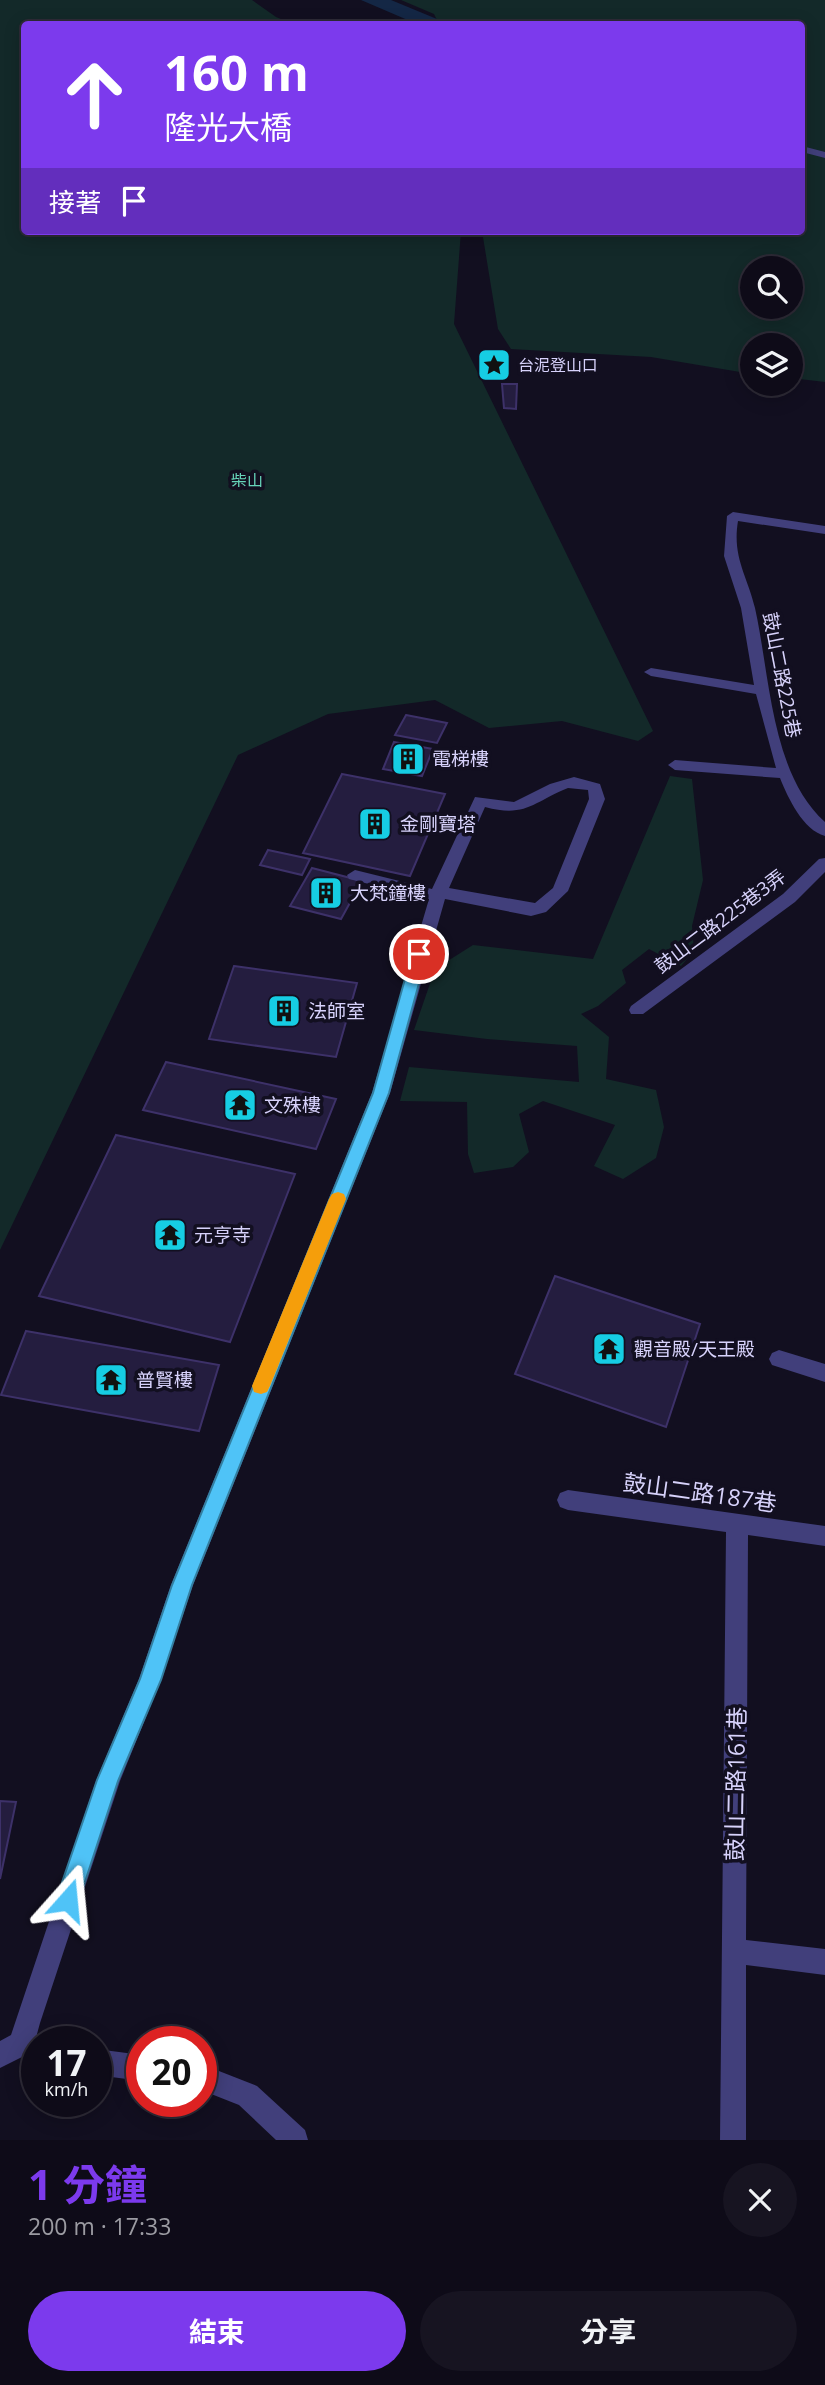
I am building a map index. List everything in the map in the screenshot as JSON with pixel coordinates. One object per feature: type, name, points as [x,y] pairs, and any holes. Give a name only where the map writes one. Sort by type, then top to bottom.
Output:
[{"type":"street","points":[[805,150],[825,155]]},
{"type":"street","name":"鼓山二路225巷","points":[[825,530],[733,516],[727,539],[731,563],[748,605],[761,691],[776,749],[803,809],[825,831]]},
{"type":"street","points":[[651,672],[761,691]]},
{"type":"street","points":[[675,765],[786,774]]},
{"type":"street","points":[[355,875],[438,894],[531,910],[546,904],[560,891],[598,794],[595,787],[572,782],[557,786],[514,807],[480,802]]},
{"type":"street","points":[[20,2048],[108,1780],[150,1680],[182,1585],[228,1468],[381,1093],[438,894],[486,786]]},
{"type":"street","name":"鼓山二路225巷3弄","points":[[637,1010],[789,898],[825,863]]},
{"type":"street","points":[[779,1359],[825,1373]]},
{"type":"street","name":"鼓山二路187巷","points":[[568,1500],[825,1536]]},
{"type":"street","name":"鼓山二路161巷","points":[[733,2140],[737,1524]]},
{"type":"street","points":[[733,1951],[825,1962]]},
{"type":"street","points":[[217,2083],[248,2095],[295,2140]]},
{"type":"green space","name":"柴山","points":[[0,0],[252,0],[286,21],[21,21],[21,235],[461,235],[454,324],[653,731],[638,741],[562,721],[489,728],[435,700],[328,714],[238,755],[0,1250]]},
{"type":"green space","points":[[401,0],[825,0],[825,382],[803,379],[803,333],[740,333],[740,372],[651,357],[511,349],[498,329],[483,235],[805,235],[805,21],[438,21],[434,14]]},
{"type":"green space","points":[[670,776],[692,779],[703,880],[692,926],[694,951],[681,966],[649,949],[622,970],[626,983],[598,1006],[581,1014],[609,1037],[606,1079],[656,1090],[664,1127],[656,1158],[623,1179],[594,1166],[615,1125],[543,1101],[519,1114],[529,1152],[513,1167],[474,1173],[468,1154],[467,1102],[400,1101],[409,1067],[579,1082],[577,1046],[414,1030],[435,969],[473,945],[593,959]]},
{"type":"water","points":[[361,0],[391,0],[442,21],[410,21]]},
{"type":"building","points":[[502,384],[517,384],[516,409],[504,408]]},
{"type":"building","points":[[406,715],[447,723],[437,743],[395,735]]},
{"type":"building","name":"電梯樓","points":[[394,742],[433,749],[422,776],[383,769]]},
{"type":"building","name":"金剛寶塔","points":[[342,774],[445,794],[410,876],[303,853]]},
{"type":"building","points":[[268,850],[310,859],[302,875],[260,865]]},
{"type":"building","name":"大梵鐘樓","points":[[312,868],[362,881],[341,919],[290,906]]},
{"type":"building","name":"法師室","points":[[234,966],[357,983],[336,1057],[209,1039]]},
{"type":"building","name":"文殊樓","points":[[166,1062],[336,1099],[316,1149],[143,1110]]},
{"type":"building","name":"元亨寺","points":[[116,1135],[295,1174],[230,1342],[39,1296]]},
{"type":"building","name":"觀音殿/天王殿","points":[[555,1276],[700,1324],[666,1427],[515,1374]]},
{"type":"building","name":"普賢樓","points":[[26,1331],[219,1365],[199,1431],[1,1395]]},
{"type":"building","points":[[0,1801],[16,1802],[0,1879]]},
{"type":"slow traffic","points":[[261,1386],[338,1199]]},
{"type":"place","name":"台泥登山口","points":[[494,365]]},
{"type":"place","name":"電梯樓","points":[[408,759]]},
{"type":"place","name":"金剛寶塔","points":[[375,824]]},
{"type":"place","name":"大梵鐘樓","points":[[326,893]]},
{"type":"place","name":"法師室","points":[[284,1011]]},
{"type":"place","name":"文殊樓","points":[[240,1105]]},
{"type":"place","name":"元亨寺","points":[[170,1235]]},
{"type":"place","name":"觀音殿/天王殿","points":[[609,1349]]},
{"type":"place","name":"普賢樓","points":[[111,1380]]},
{"type":"route","points":[[68,1900],[108,1780],[150,1680],[182,1585],[381,1093],[419,954]]}]
